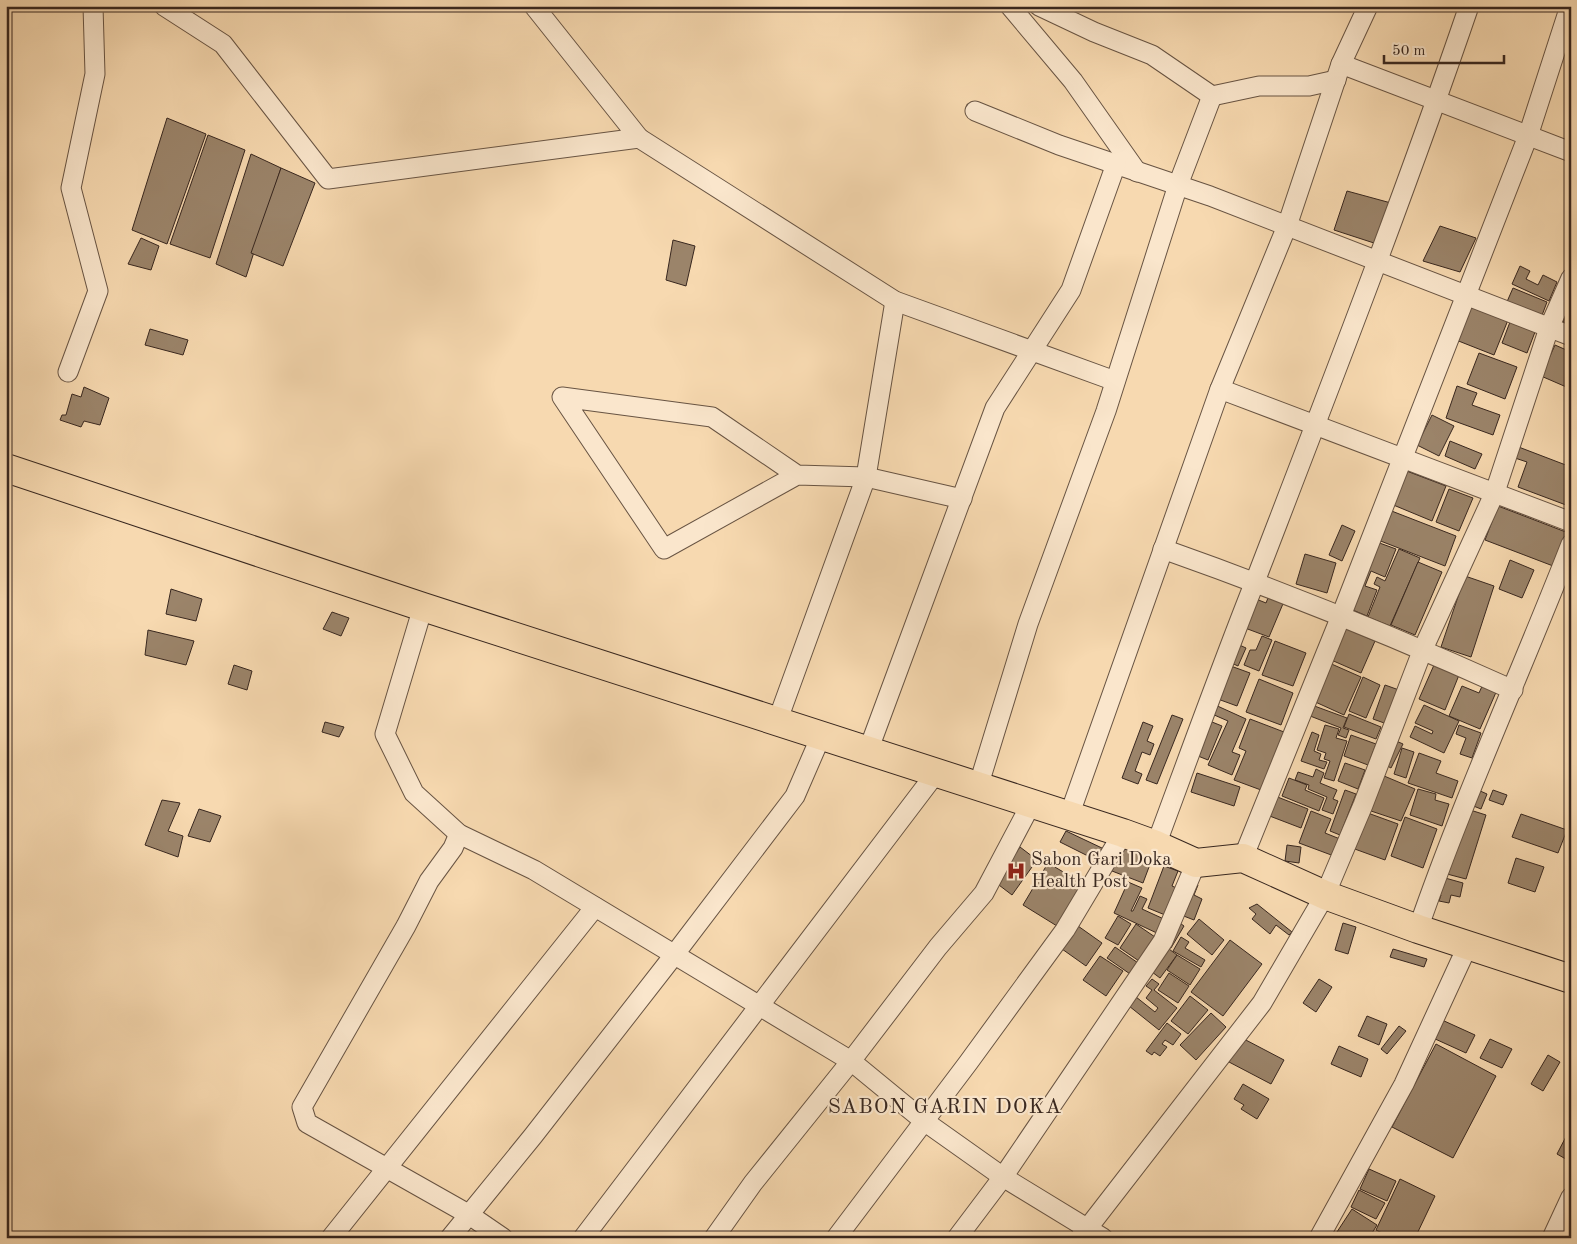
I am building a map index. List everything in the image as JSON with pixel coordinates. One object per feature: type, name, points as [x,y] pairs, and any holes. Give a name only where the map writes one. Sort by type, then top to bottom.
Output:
[{"type":"highway","points":[[6,468],[423,607],[1123,833],[1156,844],[1196,863],[1243,858],[1326,895],[1418,929],[1571,979]]},
{"type":"street","points":[[68,372],[98,291],[71,188],[95,74],[93,6]]},
{"type":"street","points":[[164,6],[223,44],[328,179],[639,138]]},
{"type":"street","points":[[534,6],[639,138],[895,301],[1115,381]]},
{"type":"street","points":[[1010,6],[1073,81],[1138,172]]},
{"type":"street","points":[[1039,6],[1094,32],[1152,55],[1212,96],[1259,86],[1309,86],[1339,72],[1437,101],[1571,152]]},
{"type":"street","points":[[1069,816],[1220,389],[1287,226],[1339,72],[1368,6]]},
{"type":"street","points":[[1156,844],[1378,261],[1437,101],[1469,6]]},
{"type":"street","points":[[1243,858],[1341,616],[1528,136],[1570,6]]},
{"type":"street","points":[[978,787],[1028,624],[1115,381],[1178,185],[1212,96]]},
{"type":"street","points":[[975,111],[1059,145],[1178,185],[1287,226],[1571,336]]},
{"type":"street","points":[[868,751],[995,408],[1070,290],[1116,164]]},
{"type":"street","points":[[423,607],[385,734],[414,793],[459,834],[534,870],[850,1061],[924,1121],[1003,1177],[1090,1234],[1262,1003],[1326,895],[1364,805],[1423,649],[1495,492],[1549,328],[1571,278]]},
{"type":"street","points":[[777,722],[866,476],[895,301]]},
{"type":"street","points":[[1220,389],[1571,522]]},
{"type":"street","points":[[797,475],[712,417],[562,398],[664,549],[797,475],[866,476],[962,499]]},
{"type":"street","points":[[1418,929],[1443,857],[1513,690],[1571,544]]},
{"type":"street","points":[[1163,549],[1255,581],[1423,649],[1513,690]]},
{"type":"street","points":[[450,1238],[533,1136],[795,796],[821,736]]},
{"type":"street","points":[[583,1238],[936,773]]},
{"type":"street","points":[[714,1238],[753,1183],[938,947],[984,892],[1031,804]]},
{"type":"street","points":[[836,1238],[1065,930],[1123,833]]},
{"type":"street","points":[[459,834],[453,848],[430,881],[302,1107],[307,1123],[468,1214],[503,1238]]},
{"type":"street","points":[[957,1238],[1003,1177],[1162,940],[1196,863]]},
{"type":"street","points":[[331,1238],[595,907]]},
{"type":"street","points":[[1319,1238],[1404,1084],[1468,946]]},
{"type":"street","points":[[1552,1238],[1571,1197]]},
{"type":"building","points":[[167,118],[206,134],[167,244],[132,230]]},
{"type":"building","points":[[208,135],[245,150],[210,258],[170,244]]},
{"type":"building","points":[[251,154],[281,168],[246,277],[216,264]]},
{"type":"building","points":[[281,168],[315,183],[283,266],[251,253]]},
{"type":"building","points":[[1347,191],[1391,203],[1377,244],[1334,230]]},
{"type":"building","points":[[1440,226],[1476,238],[1460,272],[1423,261]]},
{"type":"building","points":[[141,238],[159,246],[151,270],[128,264]]},
{"type":"building","points":[[673,240],[695,246],[686,286],[666,280]]},
{"type":"building","points":[[1520,266],[1530,271],[1526,279],[1538,285],[1543,275],[1557,282],[1549,301],[1512,284]]},
{"type":"building","points":[[1513,288],[1547,302],[1541,318],[1506,304]]},
{"type":"building","points":[[1469,305],[1508,320],[1494,355],[1456,340]]},
{"type":"building","points":[[1568,310],[1571,311],[1571,328],[1562,325]]},
{"type":"building","points":[[1510,322],[1535,332],[1527,353],[1502,343]]},
{"type":"building","points":[[150,329],[188,340],[183,355],[145,345]]},
{"type":"building","points":[[1555,345],[1571,352],[1571,389],[1541,376]]},
{"type":"building","points":[[1479,353],[1517,367],[1505,399],[1467,384]]},
{"type":"building","points":[[1457,386],[1477,393],[1472,405],[1500,415],[1493,435],[1446,418]]},
{"type":"building","points":[[84,387],[109,398],[100,425],[84,421],[81,427],[60,420],[62,415],[66,415],[72,394],[81,397]]},
{"type":"building","points":[[1432,415],[1454,426],[1439,456],[1417,445]]},
{"type":"building","points":[[1450,441],[1482,454],[1475,469],[1445,456]]},
{"type":"building","points":[[1516,446],[1571,467],[1571,492],[1566,505],[1518,487],[1527,462],[1512,457]]},
{"type":"building","points":[[1404,470],[1446,486],[1432,521],[1391,504]]},
{"type":"building","points":[[1449,489],[1473,498],[1459,531],[1436,522]]},
{"type":"building","points":[[1498,506],[1571,534],[1571,544],[1561,569],[1485,540]]},
{"type":"building","points":[[1389,510],[1456,536],[1445,566],[1378,540]]},
{"type":"building","points":[[1342,525],[1355,531],[1342,561],[1329,555]]},
{"type":"building","points":[[1374,541],[1396,549],[1385,577],[1371,571],[1365,586],[1377,590],[1367,616],[1348,608]]},
{"type":"building","points":[[1399,549],[1420,558],[1390,626],[1368,617],[1380,587],[1374,584],[1377,577],[1385,581]]},
{"type":"building","points":[[1305,554],[1336,563],[1327,593],[1296,584]]},
{"type":"building","points":[[1510,560],[1534,570],[1522,598],[1499,589]]},
{"type":"building","points":[[1418,562],[1442,572],[1415,635],[1391,625]]},
{"type":"building","points":[[1465,576],[1494,586],[1471,657],[1441,647]]},
{"type":"building","points":[[171,589],[202,599],[196,621],[166,614]]},
{"type":"building","points":[[1270,593],[1285,599],[1269,637],[1245,628],[1256,599],[1266,603]]},
{"type":"building","points":[[332,612],[349,618],[341,636],[323,629]]},
{"type":"building","points":[[1342,627],[1375,641],[1361,673],[1329,659]]},
{"type":"building","points":[[148,630],[194,641],[186,665],[145,655]]},
{"type":"building","points":[[1262,636],[1272,640],[1259,671],[1244,665],[1250,650],[1256,650]]},
{"type":"building","points":[[1275,641],[1306,653],[1293,686],[1262,675]]},
{"type":"building","points":[[1235,643],[1246,648],[1238,666],[1227,661]]},
{"type":"building","points":[[1327,662],[1361,677],[1344,715],[1311,700]]},
{"type":"building","points":[[234,665],[252,671],[247,690],[228,684]]},
{"type":"building","points":[[1228,665],[1250,673],[1237,706],[1215,698]]},
{"type":"building","points":[[1434,665],[1459,675],[1445,710],[1419,699]]},
{"type":"building","points":[[1363,677],[1380,685],[1366,718],[1349,711]]},
{"type":"building","points":[[1259,679],[1293,693],[1281,725],[1246,712]]},
{"type":"building","points":[[1483,684],[1497,690],[1480,729],[1449,716],[1462,686],[1479,693]]},
{"type":"building","points":[[1385,685],[1399,690],[1387,724],[1373,719]]},
{"type":"building","points":[[1213,704],[1246,719],[1232,752],[1240,755],[1232,775],[1208,765],[1228,721],[1212,714]]},
{"type":"building","points":[[1309,704],[1347,718],[1343,728],[1349,730],[1346,738],[1338,735],[1341,728],[1305,714]]},
{"type":"building","points":[[1424,705],[1459,721],[1444,753],[1410,737],[1415,726],[1432,734],[1433,731],[1415,723]]},
{"type":"building","points":[[1349,714],[1381,727],[1376,739],[1344,727]]},
{"type":"building","points":[[1172,715],[1183,719],[1157,784],[1146,780]]},
{"type":"building","points":[[1250,719],[1284,732],[1261,790],[1234,780],[1246,751],[1239,748]]},
{"type":"building","points":[[1207,720],[1222,726],[1208,760],[1193,754]]},
{"type":"building","points":[[325,722],[344,727],[339,737],[322,732]]},
{"type":"building","points":[[1143,722],[1153,726],[1147,741],[1154,744],[1150,755],[1142,752],[1135,771],[1142,774],[1138,784],[1122,778]]},
{"type":"building","points":[[1325,725],[1339,729],[1336,738],[1347,741],[1334,781],[1324,778],[1330,761],[1324,759],[1326,753],[1317,750]]},
{"type":"building","points":[[1459,725],[1481,733],[1472,758],[1460,754],[1466,738],[1456,734]]},
{"type":"building","points":[[1312,732],[1319,735],[1314,751],[1321,754],[1319,760],[1327,762],[1324,769],[1301,761]]},
{"type":"building","points":[[1351,735],[1376,744],[1368,765],[1344,756]]},
{"type":"building","points":[[1394,740],[1403,744],[1391,768],[1382,763]]},
{"type":"building","points":[[1402,748],[1414,752],[1406,778],[1394,774]]},
{"type":"building","points":[[1419,753],[1441,761],[1436,773],[1458,781],[1452,798],[1408,783]]},
{"type":"building","points":[[1345,763],[1365,770],[1358,789],[1338,781]]},
{"type":"building","points":[[1316,769],[1324,773],[1320,783],[1337,790],[1333,799],[1338,801],[1333,814],[1322,810],[1327,797],[1308,789],[1309,785],[1295,780],[1298,772],[1313,777]]},
{"type":"building","points":[[1197,773],[1240,787],[1234,806],[1191,792]]},
{"type":"building","points":[[1377,773],[1415,789],[1401,821],[1365,809]]},
{"type":"building","points":[[1289,778],[1307,785],[1305,790],[1324,798],[1319,811],[1282,796]]},
{"type":"building","points":[[1418,789],[1436,794],[1435,800],[1449,804],[1442,826],[1410,815]]},
{"type":"building","points":[[1345,790],[1356,794],[1340,835],[1330,831]]},
{"type":"building","points":[[1478,790],[1487,794],[1481,809],[1471,805]]},
{"type":"building","points":[[1493,790],[1507,795],[1503,805],[1489,800]]},
{"type":"building","points":[[1275,796],[1308,809],[1301,828],[1267,815]]},
{"type":"building","points":[[162,800],[180,803],[168,831],[183,836],[178,857],[145,845]]},
{"type":"building","points":[[199,809],[221,816],[210,842],[188,836]]},
{"type":"building","points":[[1467,809],[1486,815],[1466,879],[1447,874]]},
{"type":"building","points":[[1311,811],[1331,819],[1325,833],[1340,839],[1334,856],[1299,843]]},
{"type":"building","points":[[1365,812],[1398,824],[1385,860],[1352,848]]},
{"type":"building","points":[[1521,814],[1567,830],[1558,853],[1512,837]]},
{"type":"building","points":[[1405,817],[1437,829],[1423,868],[1391,856]]},
{"type":"building","points":[[1066,831],[1104,849],[1098,861],[1060,842]]},
{"type":"building","points":[[1287,845],[1301,847],[1299,863],[1285,861]]},
{"type":"building","name":"Sabon Gari Doka Health Post","points":[[1020,847],[1037,860],[1012,895],[995,882]]},
{"type":"building","points":[[1121,847],[1152,859],[1143,883],[1112,871]]},
{"type":"building","points":[[1516,858],[1544,867],[1535,892],[1508,883]]},
{"type":"building","points":[[1048,863],[1082,883],[1057,926],[1023,905]]},
{"type":"building","points":[[1164,866],[1178,871],[1172,886],[1181,890],[1170,917],[1148,908]]},
{"type":"building","points":[[1438,876],[1463,883],[1460,897],[1451,895],[1449,903],[1439,901],[1441,895],[1434,893]]},
{"type":"building","points":[[1188,881],[1198,885],[1194,895],[1202,899],[1194,920],[1176,913]]},
{"type":"building","points":[[1128,882],[1142,888],[1131,911],[1133,911],[1140,896],[1147,899],[1142,909],[1166,920],[1159,934],[1114,913]]},
{"type":"building","points":[[1257,904],[1292,932],[1289,935],[1276,925],[1270,934],[1252,919],[1256,914],[1249,908]]},
{"type":"building","points":[[1118,916],[1131,924],[1118,945],[1105,938]]},
{"type":"building","points":[[1199,919],[1224,940],[1212,955],[1187,934]]},
{"type":"building","points":[[1177,921],[1184,926],[1171,948],[1163,944]]},
{"type":"building","points":[[1343,923],[1356,927],[1348,954],[1335,950]]},
{"type":"building","points":[[1136,924],[1155,937],[1139,961],[1120,948]]},
{"type":"building","points":[[1078,926],[1102,943],[1086,966],[1062,949]]},
{"type":"building","points":[[1181,937],[1189,942],[1185,948],[1205,960],[1201,967],[1173,951]]},
{"type":"building","points":[[1230,940],[1262,964],[1223,1016],[1191,992]]},
{"type":"building","points":[[1115,947],[1141,965],[1133,976],[1107,958]]},
{"type":"building","points":[[1169,949],[1177,955],[1160,978],[1152,972]]},
{"type":"building","points":[[1393,949],[1427,959],[1424,967],[1390,957]]},
{"type":"building","points":[[1177,955],[1200,969],[1190,985],[1167,970]]},
{"type":"building","points":[[1100,956],[1123,971],[1106,996],[1083,980]]},
{"type":"building","points":[[1169,973],[1189,986],[1178,1003],[1158,990]]},
{"type":"building","points":[[1152,979],[1159,984],[1154,990],[1177,1008],[1159,1030],[1124,1002],[1131,993],[1155,1012],[1158,1008],[1146,998],[1152,990],[1146,986]]},
{"type":"building","points":[[1319,979],[1332,987],[1316,1012],[1303,1003]]},
{"type":"building","points":[[1190,996],[1208,1010],[1188,1034],[1171,1021]]},
{"type":"building","points":[[1211,1013],[1226,1027],[1196,1060],[1180,1045]]},
{"type":"building","points":[[1367,1016],[1387,1024],[1379,1045],[1358,1036]]},
{"type":"building","points":[[1442,1020],[1475,1035],[1466,1053],[1433,1038]]},
{"type":"building","points":[[1167,1023],[1181,1034],[1173,1045],[1165,1040],[1162,1044],[1167,1047],[1160,1056],[1154,1052],[1152,1055],[1146,1051]]},
{"type":"building","points":[[1399,1026],[1406,1031],[1387,1054],[1381,1049]]},
{"type":"building","points":[[1242,1038],[1284,1060],[1271,1084],[1229,1062]]},
{"type":"building","points":[[1490,1039],[1512,1049],[1502,1068],[1480,1058]]},
{"type":"building","points":[[1436,1044],[1496,1076],[1453,1158],[1392,1127]]},
{"type":"building","points":[[1339,1046],[1368,1059],[1361,1077],[1331,1064]]},
{"type":"building","points":[[1548,1055],[1560,1062],[1543,1091],[1531,1084]]},
{"type":"building","points":[[1243,1084],[1269,1099],[1257,1119],[1241,1109],[1244,1105],[1234,1099]]},
{"type":"building","points":[[1571,1127],[1571,1162],[1557,1154]]},
{"type":"building","points":[[1369,1169],[1396,1181],[1387,1201],[1360,1189]]},
{"type":"building","points":[[1400,1179],[1435,1196],[1415,1238],[1392,1238],[1376,1230]]},
{"type":"building","points":[[1359,1190],[1385,1203],[1376,1219],[1351,1207]]},
{"type":"building","points":[[1352,1209],[1377,1225],[1369,1238],[1333,1238]]},
{"type":"building","points":[[1455,1233],[1463,1238],[1452,1238]]},
{"type":"place","name":"Sabon Gari Doka Health Post","points":[[1016,871]]},
{"type":"district","name":"SABON GARIN DOKA","points":[[945,1107]]}]
